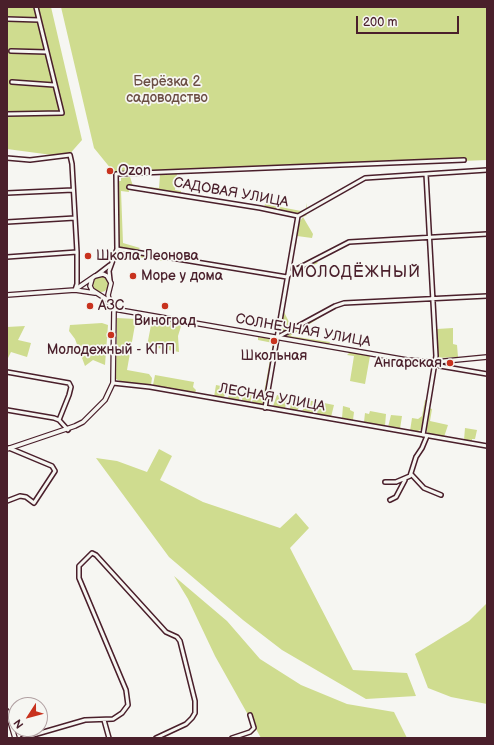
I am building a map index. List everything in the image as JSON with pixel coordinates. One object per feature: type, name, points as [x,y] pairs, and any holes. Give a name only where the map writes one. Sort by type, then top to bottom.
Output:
[{"type":"street","points":[[7,114],[56,115],[62,113],[36,7]]},
{"type":"street","points":[[7,19],[39,20]]},
{"type":"street","points":[[11,51],[46,52]]},
{"type":"street","points":[[12,82],[54,85]]},
{"type":"street","points":[[7,158],[30,160],[70,155],[77,252],[77,284],[75,290]]},
{"type":"street","points":[[8,448],[68,430],[83,422],[105,400],[113,383],[114,309],[110,303],[108,294],[111,280],[109,274],[111,264],[117,249],[116,174],[464,160]]},
{"type":"street","name":"САДОВАЯ УЛИЦА","points":[[129,186],[260,208],[298,216],[365,178],[487,170]]},
{"type":"street","points":[[385,482],[396,482],[411,474],[416,457],[422,448],[435,362],[426,174]]},
{"type":"street","points":[[7,193],[73,190]]},
{"type":"street","points":[[265,408],[298,216]]},
{"type":"street","points":[[7,222],[75,218]]},
{"type":"street","points":[[287,277],[291,272],[349,242],[487,234]]},
{"type":"street","points":[[117,249],[287,277]]},
{"type":"street","points":[[7,257],[77,252]]},
{"type":"street","points":[[75,290],[111,264]]},
{"type":"street","points":[[110,303],[96,294],[90,286],[94,277],[103,274],[111,280]]},
{"type":"street","points":[[7,295],[75,290],[102,295],[109,291]]},
{"type":"street","points":[[276,338],[339,304],[487,296]]},
{"type":"street","name":"СОЛНЕЧНАЯ УЛИЦА","points":[[114,309],[407,360],[435,362],[440,366],[487,374]]},
{"type":"street","points":[[435,362],[487,357]]},
{"type":"street","points":[[7,372],[69,383],[71,387],[59,420]]},
{"type":"street","name":"ЛЕСНАЯ УЛИЦА","points":[[113,383],[150,387],[487,446]]},
{"type":"street","points":[[7,410],[59,420],[68,430]]},
{"type":"street","points":[[7,501],[20,496],[26,497],[34,503],[54,474],[54,469],[48,465],[8,448]]},
{"type":"street","points":[[411,474],[424,488],[441,495]]},
{"type":"street","points":[[390,500],[396,497],[406,478]]},
{"type":"street","points":[[23,738],[85,720],[113,719],[122,713],[128,705],[126,690],[79,578],[78,570],[83,561],[92,553],[96,555],[166,632],[177,637],[180,641],[196,701],[195,713],[186,724],[156,738]]},
{"type":"street","points":[[7,711],[15,738]]},
{"type":"street","points":[[232,738],[250,732],[254,728],[250,715]]},
{"type":"street","points":[[104,720],[109,738]]},
{"type":"green space","points":[[7,7],[51,7],[82,140],[67,157],[7,149]]},
{"type":"green space","name":"Берёзка 2 садоводство","points":[[61,7],[487,7],[487,160],[116,175],[94,148]]},
{"type":"green space","points":[[177,174],[175,190],[181,191],[181,194],[135,186],[159,188],[160,175]]},
{"type":"green space","points":[[130,177],[133,186],[128,185],[129,192],[121,191],[123,243],[140,248],[138,250],[120,248],[118,245],[118,179],[119,178],[119,181],[121,181],[121,178]]},
{"type":"green space","points":[[307,203],[307,210],[299,214],[264,207],[265,204],[301,211],[306,209]]},
{"type":"green space","points":[[305,214],[307,215],[303,217],[313,234],[312,238],[297,236],[296,246],[294,245],[298,224]]},
{"type":"green space","points":[[121,252],[162,258],[162,261],[120,254],[118,256],[119,261],[116,259],[117,254]]},
{"type":"green space","points":[[316,261],[318,263],[291,276],[288,282],[284,312],[292,328],[285,332],[279,332],[288,279],[291,274]]},
{"type":"green space","points":[[101,276],[107,278],[109,284],[107,290],[101,292],[95,290],[93,284],[95,278]]},
{"type":"green space","points":[[434,303],[437,329],[453,328],[453,344],[457,345],[458,357],[438,358]]},
{"type":"green space","points":[[320,316],[321,317],[290,336],[330,342],[329,344],[285,337]]},
{"type":"green space","points":[[117,318],[136,319],[127,370],[149,374],[152,378],[151,385],[122,382],[116,379]]},
{"type":"green space","points":[[152,320],[182,323],[178,336],[179,352],[147,346]]},
{"type":"green space","points":[[102,323],[108,325],[105,365],[93,360],[85,366],[75,339],[69,331],[70,325]]},
{"type":"green space","points":[[25,326],[18,340],[31,343],[27,357],[11,352],[7,360],[7,327]]},
{"type":"green space","points":[[258,337],[272,339],[274,343],[264,404],[262,406],[253,404],[252,402],[255,392],[264,393],[273,343],[258,340]]},
{"type":"green space","points":[[350,352],[370,356],[365,384],[350,381],[354,356],[347,355]]},
{"type":"green space","points":[[155,375],[194,382],[193,387],[196,390],[195,393],[153,385]]},
{"type":"green space","points":[[216,385],[226,387],[224,399],[214,397]]},
{"type":"green space","points":[[230,387],[240,389],[239,401],[228,399]]},
{"type":"green space","points":[[244,390],[253,391],[250,403],[242,400]]},
{"type":"green space","points":[[277,395],[287,397],[285,409],[273,406]]},
{"type":"green space","points":[[292,398],[302,399],[297,411],[290,409]]},
{"type":"green space","points":[[307,400],[317,402],[313,413],[301,412],[308,404]]},
{"type":"green space","points":[[425,400],[427,400],[422,429],[416,432],[410,431],[412,418],[418,419],[422,416]]},
{"type":"green space","points":[[319,402],[334,405],[331,417],[317,414]]},
{"type":"green space","points":[[343,406],[350,408],[350,410],[354,412],[353,420],[342,418]]},
{"type":"green space","points":[[429,408],[432,409],[430,421],[448,425],[444,437],[427,432],[426,427]]},
{"type":"green space","points":[[370,411],[386,414],[385,426],[364,422],[365,413],[369,414]]},
{"type":"green space","points":[[391,415],[402,416],[400,429],[388,427]]},
{"type":"green space","points":[[465,428],[477,430],[475,439],[472,439],[472,441],[464,440]]},
{"type":"green space","points":[[159,449],[172,456],[160,480],[203,502],[280,528],[296,513],[309,528],[290,548],[353,670],[407,673],[416,696],[366,699],[282,650],[243,620],[169,557],[96,458],[117,461],[147,472]]},
{"type":"green space","points":[[174,576],[227,621],[260,659],[301,685],[347,704],[394,712],[407,738],[261,738],[215,656],[188,599]]},
{"type":"green space","points":[[487,603],[487,704],[451,697],[428,688],[415,654],[469,621]]},
{"type":"place","name":"Ozon","points":[[110,171]]},
{"type":"place","name":"Школа Леонова","points":[[88,256]]},
{"type":"place","name":"Море у дома","points":[[133,276]]},
{"type":"place","name":"АЗС","points":[[90,306]]},
{"type":"place","name":"Виноград","points":[[165,306]]},
{"type":"place","name":"Молодежный - КПП","points":[[111,335]]},
{"type":"place","name":"Школьная","points":[[274,341]]},
{"type":"place","name":"Ангарская","points":[[450,363]]},
{"type":"district","name":"МОЛОДЁЖНЫЙ","points":[[356,273]]}]
